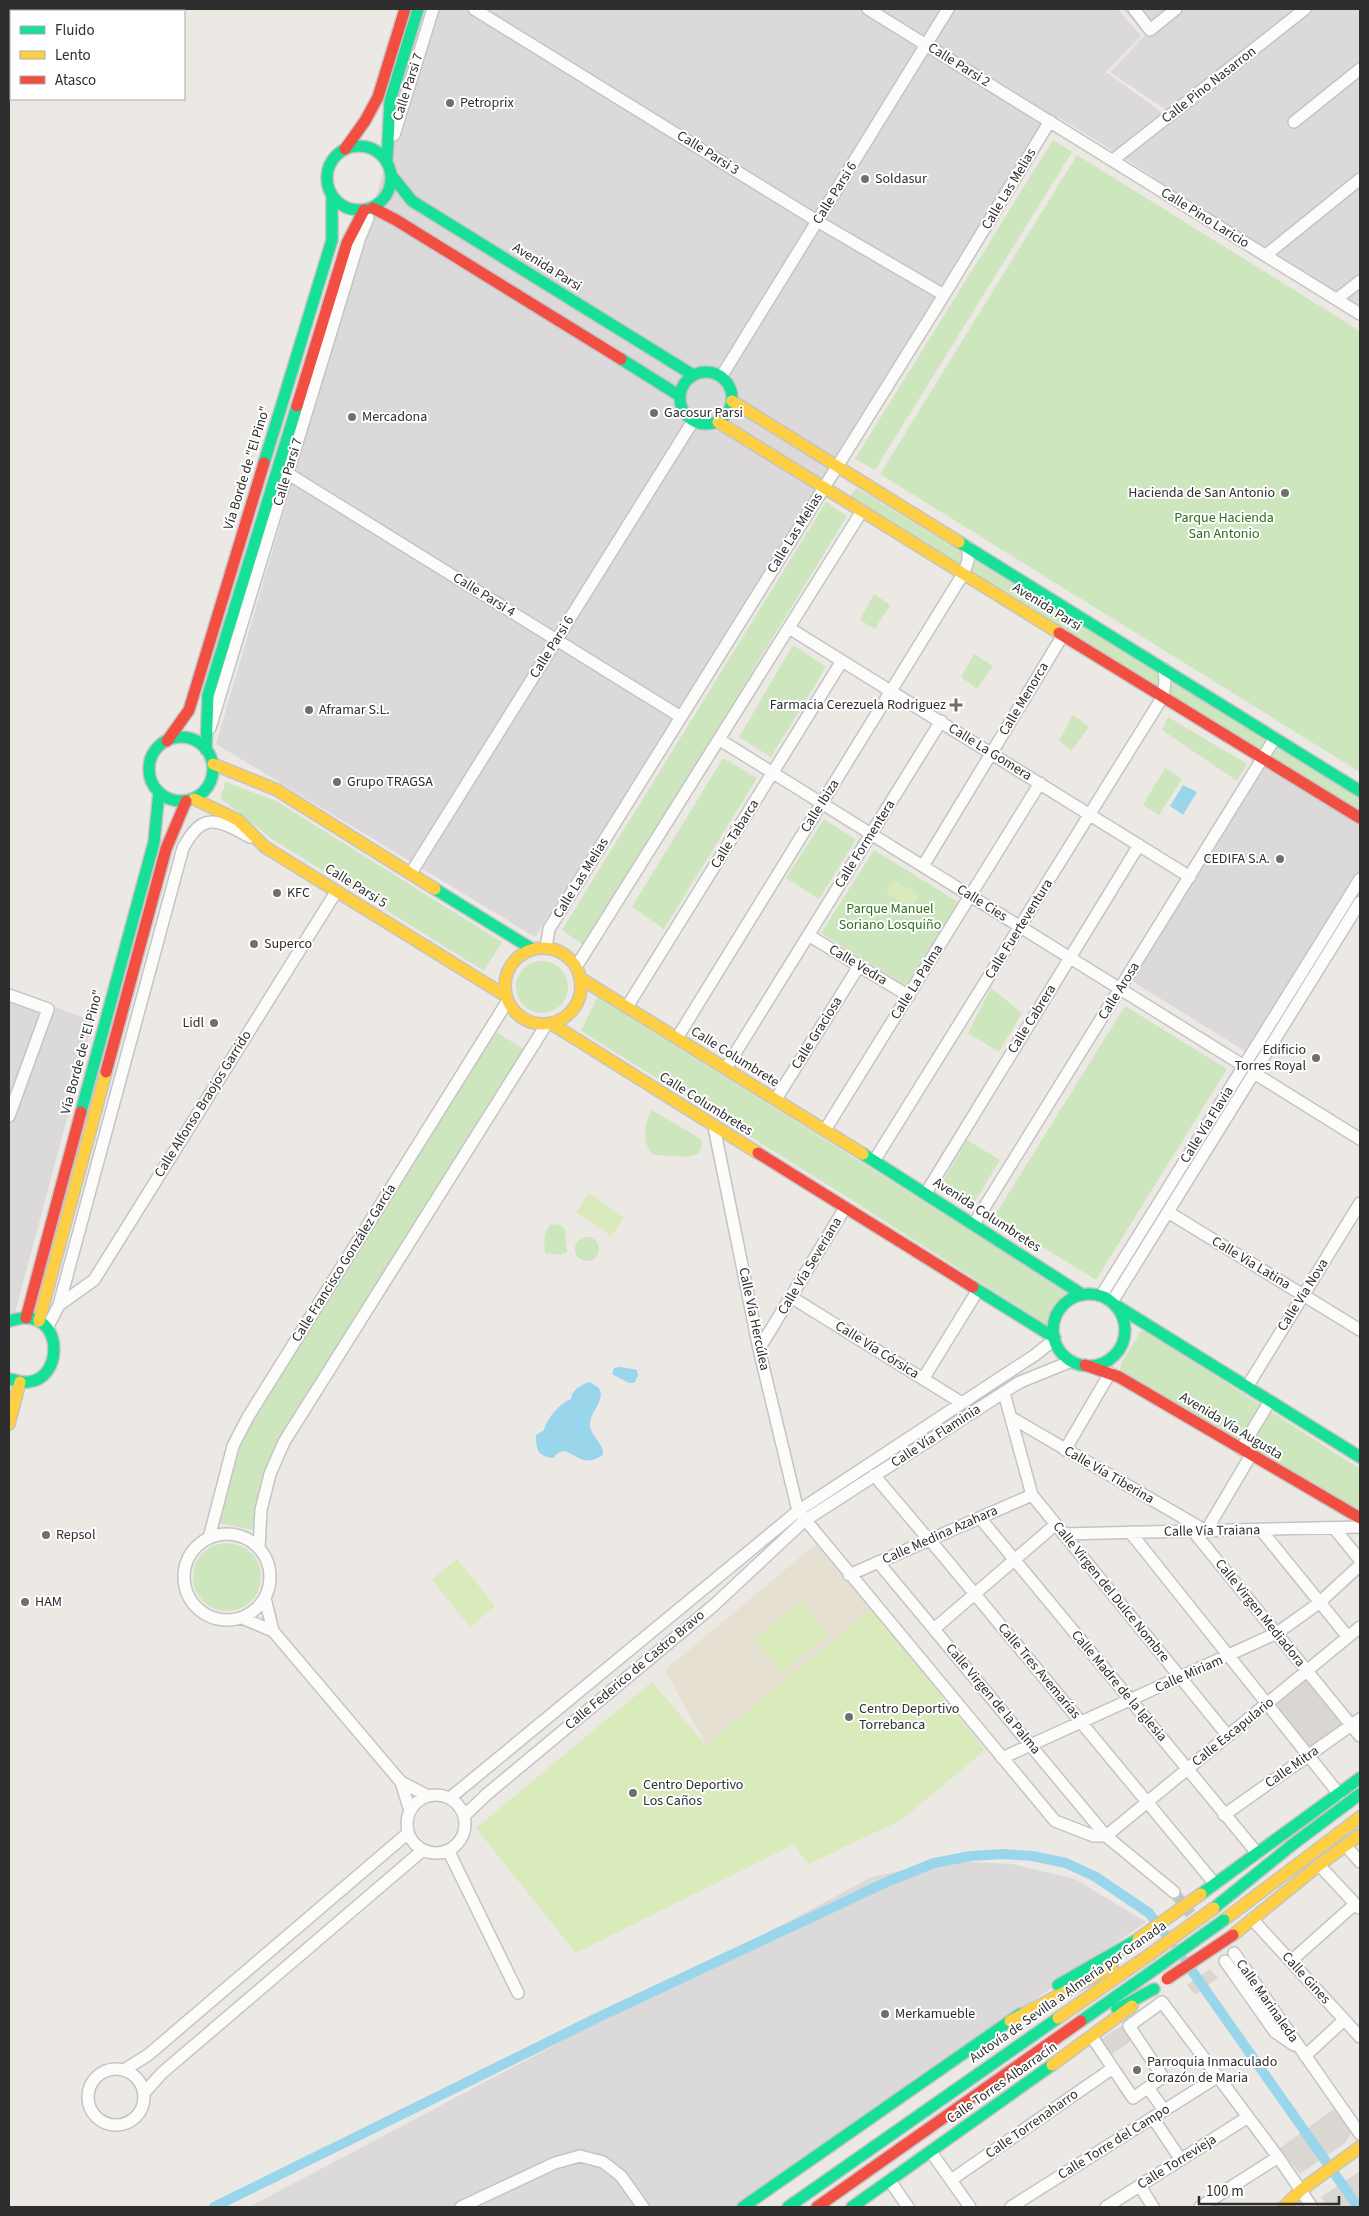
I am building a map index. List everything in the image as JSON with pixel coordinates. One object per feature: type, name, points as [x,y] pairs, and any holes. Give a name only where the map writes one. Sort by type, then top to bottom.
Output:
[{"type":"main road","points":[[405,9],[378,97],[365,122],[345,149],[336,155],[330,164],[327,175],[328,186],[332,196],[346,208],[370,209],[396,220],[680,396]]},
{"type":"main road","points":[[206,750],[208,695],[347,243],[370,209],[387,195],[390,168],[390,101],[418,9]]},
{"type":"main road","points":[[345,149],[364,146],[381,153],[390,168]]},
{"type":"main road","name":"Avenida Parsi","points":[[390,168],[412,201],[694,375]]},
{"type":"main road","name":"Vía Borde de \"El Pino\"","points":[[167,741],[189,710],[197,686],[332,240],[332,196]]},
{"type":"main road","points":[[708,372],[721,377],[730,387],[732,401],[730,410],[718,422],[709,424],[692,420],[683,410],[680,396],[687,381],[694,375],[708,372]]},
{"type":"main road","name":"Avenida Parsi","points":[[732,401],[1360,791]]},
{"type":"main road","name":"Avenida Parsi","points":[[718,422],[1360,818]]},
{"type":"main road","points":[[188,738],[198,742],[206,750],[213,764],[213,774],[209,785],[203,793],[190,800],[176,801],[158,792],[153,784],[150,764],[153,755],[167,741],[188,738]]},
{"type":"main road","points":[[213,764],[277,790],[532,949]]},
{"type":"main road","name":"Vía Borde de \"El Pino\"","points":[[26,1318],[154,842],[158,792]]},
{"type":"main road","name":"Vía Borde de \"El Pino\"","points":[[43,1325],[166,849],[190,800]]},
{"type":"main road","name":"Calle Parsi 5","points":[[190,800],[227,813],[243,824],[256,840],[507,999]]},
{"type":"main road","points":[[546,948],[563,954],[578,973],[581,990],[578,1001],[572,1011],[563,1019],[549,1024],[534,1024],[523,1020],[514,1012],[507,999],[505,981],[508,971],[518,958],[532,949],[546,948]]},
{"type":"main road","name":"Calle Columbrete","points":[[578,973],[627,1007],[874,1161]]},
{"type":"main road","name":"Calle Columbretes","points":[[549,1024],[845,1208]]},
{"type":"main road","name":"Avenida Columbretes","points":[[874,1161],[1082,1295]]},
{"type":"main road","points":[[845,1208],[1055,1338]]},
{"type":"main road","points":[[1115,1304],[1122,1315],[1125,1326],[1124,1336],[1121,1346],[1106,1362],[1085,1365],[1072,1361],[1061,1352],[1055,1338],[1056,1316],[1063,1306],[1072,1299],[1082,1295],[1100,1296],[1115,1304],[1360,1457]]},
{"type":"main road","points":[[9,1321],[26,1318],[43,1325],[53,1337],[56,1348],[55,1359],[50,1368],[36,1380],[14,1381],[9,1424]]},
{"type":"main road","name":"Avenida Vía Augusta","points":[[1085,1365],[1110,1373],[1360,1518]]},
{"type":"main road","points":[[743,2207],[1010,2021],[1057,1986],[1138,1939],[1360,1778]]},
{"type":"main road","name":"Autovía de Sevilla a Almería por Granada","points":[[788,2207],[1149,1955],[1214,1908],[1292,1845],[1360,1794]]},
{"type":"main road","points":[[817,2207],[1224,1920],[1360,1817]]},
{"type":"main road","name":"Calle Torres Albarracín","points":[[852,2207],[1092,2038],[1167,1979],[1233,1935],[1319,1865],[1360,1835]]},
{"type":"main road","points":[[1010,2021],[1127,1958],[1149,1955]]},
{"type":"main road","points":[[1047,2045],[1154,1990]]},
{"type":"main road","points":[[1284,2207],[1301,2190],[1360,2147]]},
{"type":"street","name":"Calle Parsi 7","points":[[390,168],[395,130],[433,9]]},
{"type":"street","name":"Calle Parsi 3","points":[[474,9],[818,221],[944,295]]},
{"type":"street","name":"Calle Parsi 2","points":[[868,9],[1050,121]]},
{"type":"street","name":"Calle Parsi 6","points":[[721,377],[948,9]]},
{"type":"street","points":[[1134,9],[1150,30],[1176,9]]},
{"type":"street","name":"Calle Pino Nasarron","points":[[1113,160],[1305,9]]},
{"type":"street","points":[[1294,122],[1360,69]]},
{"type":"street","name":"Calle Pino Laricio","points":[[1050,121],[1360,314]]},
{"type":"street","name":"Calle Las Melias","points":[[546,948],[549,929],[944,295],[1050,121]]},
{"type":"street","points":[[1266,255],[1360,179]]},
{"type":"street","name":"Calle Parsi 7","points":[[207,736],[249,606],[287,473],[370,209]]},
{"type":"street","points":[[1337,299],[1360,281]]},
{"type":"street","name":"Calle Parsi 6","points":[[412,873],[692,420]]},
{"type":"street","name":"Calle Parsi 4","points":[[287,473],[681,717]]},
{"type":"street","points":[[578,973],[862,511]]},
{"type":"street","name":"Calle Ibiza","points":[[677,1038],[963,574],[968,561],[968,547]]},
{"type":"street","name":"Calle La Gomera","points":[[789,628],[1190,877]]},
{"type":"street","name":"Calle Menorca","points":[[923,866],[1063,635]]},
{"type":"street","name":"Calle Tabarca","points":[[627,1007],[842,661]]},
{"type":"street","points":[[1163,696],[1166,683],[1164,669]]},
{"type":"street","name":"Calle Fuerteventura","points":[[874,1161],[1163,696]]},
{"type":"street","name":"Calle Formentera","points":[[726,1068],[941,721]]},
{"type":"street","name":"Calle Arosa","points":[[974,1224],[1275,738]]},
{"type":"street","name":"Calle Cies","points":[[720,740],[1244,1066]]},
{"type":"street","name":"Calle La Palma","points":[[825,1130],[1040,783]]},
{"type":"street","points":[[43,1325],[59,1305],[182,848],[192,831],[206,822],[223,822],[256,840]]},
{"type":"street","name":"Calle Cabrera","points":[[926,1193],[1139,845]]},
{"type":"street","name":"Calle Vía Flavia","points":[[1100,1296],[1360,878]]},
{"type":"street","name":"Calle Alfonso Braojos Garrido","points":[[59,1305],[94,1280],[336,892]]},
{"type":"street","name":"Calle Vía Flavia","points":[[1115,1304],[1168,1212],[1360,902]]},
{"type":"street","name":"Calle Vedra","points":[[808,935],[909,996]]},
{"type":"street","name":"Calle Graciosa","points":[[776,1100],[859,966]]},
{"type":"street","points":[[9,995],[48,1010],[9,1116]]},
{"type":"street","name":"Calle Francisco González García","points":[[209,1538],[233,1446],[248,1417],[507,999]]},
{"type":"street","points":[[260,1548],[262,1510],[270,1474],[284,1442],[549,1024]]},
{"type":"street","points":[[1254,1073],[1360,1139]]},
{"type":"street","name":"Calle Vía Hercúlea","points":[[714,1127],[759,1349],[798,1511],[804,1521],[1055,1821],[1094,1836],[1106,1836]]},
{"type":"street","name":"Calle Via Nova","points":[[1247,1387],[1360,1203]]},
{"type":"street","name":"Calle Vía Severiana","points":[[759,1349],[845,1208]]},
{"type":"street","name":"Calle Via Latina","points":[[1168,1212],[1360,1330]]},
{"type":"street","points":[[923,1379],[978,1290]]},
{"type":"street","name":"Calle Vía Córsica","points":[[791,1297],[962,1403]]},
{"type":"street","name":"Calle Vía Flaminia","points":[[450,1798],[798,1511],[1035,1355],[1055,1338]]},
{"type":"street","name":"Calle Vía Flaminia","points":[[804,1521],[1020,1382],[1072,1361]]},
{"type":"street","points":[[1065,1450],[1110,1373]]},
{"type":"street","points":[[1004,1392],[1032,1496]]},
{"type":"street","points":[[1206,1531],[1270,1401]]},
{"type":"street","name":"Calle Vía Tiberina","points":[[1012,1418],[1206,1531]]},
{"type":"street","name":"Calle Tres Avemarías","points":[[874,1475],[1215,1884]]},
{"type":"street","name":"Calle Medina Azahara","points":[[849,1575],[1032,1496]]},
{"type":"street","name":"Calle Virgen del Dulce Nombre","points":[[1032,1496],[1228,1736]]},
{"type":"street","name":"Calle Madre de la Iglesia","points":[[980,1518],[1257,1853]]},
{"type":"street","name":"Calle Federico de Castro Bravo","points":[[464,1816],[494,1788],[713,1606],[804,1521]]},
{"type":"street","name":"Calle Vía Traiana","points":[[1059,1529],[1130,1532],[1360,1527]]},
{"type":"street","points":[[1334,1528],[1360,1560]]},
{"type":"street","points":[[934,1629],[1014,1559],[1059,1529]]},
{"type":"street","points":[[1261,1530],[1348,1637]]},
{"type":"street","name":"Calle Virgen Mediadora","points":[[1194,1531],[1307,1671],[1356,1722],[1360,1736]]},
{"type":"street","points":[[1130,1532],[1340,1794]]},
{"type":"street","points":[[218,1535],[236,1535],[253,1542],[260,1548],[267,1561],[270,1576],[264,1598],[255,1610],[242,1618],[220,1620],[207,1616],[196,1607],[188,1596],[184,1583],[184,1569],[189,1556],[198,1545],[218,1535]]},
{"type":"street","name":"Calle Virgen de la Palma","points":[[878,1562],[1106,1836],[1174,1892]]},
{"type":"street","name":"Calle Miriam","points":[[1002,1758],[1277,1634],[1320,1602],[1360,1565]]},
{"type":"street","points":[[264,1598],[273,1631],[401,1782],[428,1796]]},
{"type":"street","points":[[242,1618],[273,1631]]},
{"type":"street","name":"Calle Escapulario","points":[[1106,1836],[1360,1627]]},
{"type":"street","name":"Calle Mitra","points":[[1224,1815],[1356,1722]]},
{"type":"street","points":[[401,1782],[410,1811]]},
{"type":"street","points":[[442,1795],[450,1798],[464,1816],[464,1832],[455,1846],[448,1850],[431,1853],[422,1850],[413,1843],[408,1833],[406,1824],[410,1811],[417,1801],[428,1796],[442,1795]]},
{"type":"street","points":[[124,2070],[148,2055],[408,1833]]},
{"type":"street","points":[[1346,1846],[1360,1862]]},
{"type":"street","points":[[144,2093],[162,2072],[422,1850]]},
{"type":"street","points":[[448,1850],[518,1993]]},
{"type":"street","points":[[1291,1961],[1358,1907],[1319,1865]]},
{"type":"street","name":"Calle Gines","points":[[1252,1919],[1360,2037]]},
{"type":"street","name":"Calle Marinaleda","points":[[1229,1957],[1274,2032],[1302,2052],[1360,2134]]},
{"type":"street","points":[[1092,2038],[1133,2098],[1163,2076],[1129,2026],[1162,2002],[1301,2190],[1308,2206]]},
{"type":"street","points":[[1302,2052],[1344,2020]]},
{"type":"street","name":"Calle Torrenaharro","points":[[950,2180],[1113,2068]]},
{"type":"street","points":[[114,2069],[124,2070],[134,2075],[141,2083],[144,2093],[144,2103],[140,2112],[126,2124],[116,2126],[98,2119],[92,2112],[88,2094],[91,2084],[105,2071],[114,2069]]},
{"type":"street","name":"Calle Torre del Campo","points":[[1010,2207],[1217,2077]]},
{"type":"street","points":[[1148,2088],[1164,2110]]},
{"type":"street","name":"Calle Torrevieja","points":[[1106,2207],[1248,2117]]},
{"type":"street","points":[[1153,2118],[1181,2160]]},
{"type":"street","points":[[931,2152],[970,2207]]},
{"type":"street","points":[[461,2207],[555,2162],[580,2156],[603,2162],[621,2176],[643,2207]]},
{"type":"street","points":[[1200,2207],[1278,2158]]},
{"type":"street","points":[[890,2181],[908,2207]]},
{"type":"street","points":[[1140,2186],[1153,2207]]},
{"type":"shaded area","points":[[431,9],[1118,9],[1141,36],[1106,72],[1167,116],[1172,114],[1110,72],[1145,35],[1123,9],[1360,9],[1360,314],[1120,155],[1058,117],[535,937],[216,744]]},
{"type":"shaded area","points":[[1265,767],[1360,826],[1360,871],[1248,1053],[1132,981]]},
{"type":"shaded area","points":[[9,990],[93,1021],[9,1335]]},
{"type":"shaded area","points":[[816,1544],[871,1609],[706,1745],[665,1670]]},
{"type":"shaded area","points":[[1308,1676],[1345,1724],[1310,1752],[1272,1704]]},
{"type":"shaded area","points":[[949,1861],[1012,1864],[1075,1879],[1146,1922],[738,2207],[249,2207],[872,1877]]},
{"type":"shaded area","points":[[1210,1969],[1218,1978],[1195,1995],[1187,1985]]},
{"type":"shaded area","points":[[1121,2026],[1131,2041],[1111,2055],[1101,2039]]},
{"type":"shaded area","points":[[1334,2109],[1351,2133],[1345,2143],[1300,2174],[1280,2148]]},
{"type":"shaded area","points":[[1360,2171],[1360,2207],[1328,2207],[1321,2197]]},
{"type":"green space","points":[[1053,140],[1072,152],[875,470],[855,459]]},
{"type":"green space","name":"Parque Hacienda San Antonio","points":[[1077,155],[1360,331],[1360,772],[880,474]]},
{"type":"green space","points":[[857,488],[1360,798],[1360,811],[850,496]]},
{"type":"green space","points":[[826,502],[847,516],[585,946],[562,930]]},
{"type":"green space","points":[[874,594],[890,605],[875,629],[860,620]]},
{"type":"green space","points":[[793,645],[826,667],[771,757],[739,737]]},
{"type":"green space","points":[[974,654],[993,666],[977,689],[961,677]]},
{"type":"green space","points":[[1073,715],[1089,727],[1071,751],[1059,740]]},
{"type":"green space","points":[[1168,717],[1247,764],[1237,781],[1162,730]]},
{"type":"green space","points":[[723,758],[757,778],[664,929],[632,907]]},
{"type":"green space","points":[[1165,768],[1182,779],[1159,815],[1143,805]]},
{"type":"green space","points":[[226,782],[276,801],[502,942],[484,971],[272,839],[220,798]]},
{"type":"green space","points":[[824,819],[856,840],[819,899],[786,878]]},
{"type":"green space","name":"Parque Manuel Soriano Losquiño","points":[[874,850],[958,902],[906,986],[821,933]]},
{"type":"green space","points":[[894,880],[919,895],[911,909],[886,893]]},
{"type":"green space","points":[[537,961],[547,961],[561,968],[568,982],[568,992],[561,1006],[547,1013],[537,1013],[527,1009],[520,1002],[516,992],[516,982],[520,972],[527,965]]},
{"type":"green space","points":[[991,988],[1022,1013],[999,1052],[968,1033]]},
{"type":"green space","points":[[597,997],[1068,1292],[1057,1301],[1047,1325],[847,1197],[581,1031]]},
{"type":"green space","points":[[1125,1006],[1227,1069],[1096,1280],[994,1217]]},
{"type":"green space","points":[[490,1028],[528,1052],[284,1442],[260,1531],[214,1522],[233,1446]]},
{"type":"green space","points":[[652,1110],[701,1139],[702,1147],[699,1152],[686,1156],[655,1155],[648,1146],[645,1134],[647,1121]]},
{"type":"green space","points":[[967,1140],[1000,1160],[974,1203],[942,1183]]},
{"type":"green space","points":[[589,1193],[624,1218],[611,1236],[576,1212]]},
{"type":"green space","points":[[558,1224],[565,1229],[567,1252],[561,1255],[545,1253],[546,1231],[550,1225]]},
{"type":"green space","points":[[587,1237],[592,1238],[598,1244],[598,1254],[592,1260],[587,1261],[582,1260],[576,1254],[575,1249],[576,1244],[582,1238]]},
{"type":"green space","points":[[1141,1331],[1146,1331],[1360,1469],[1360,1510],[1120,1371],[1121,1363]]},
{"type":"green space","points":[[227,1543],[240,1546],[251,1553],[258,1564],[261,1577],[258,1590],[251,1601],[240,1608],[227,1611],[214,1608],[203,1601],[196,1590],[193,1577],[196,1564],[203,1553],[214,1546]]},
{"type":"green space","points":[[457,1559],[495,1606],[470,1627],[432,1580]]},
{"type":"green space","points":[[801,1601],[828,1634],[783,1673],[754,1639]]},
{"type":"green space","points":[[871,1609],[985,1750],[903,1819],[809,1864],[793,1845],[576,1953],[476,1828],[652,1682],[706,1745]]},
{"type":"water","points":[[1183,785],[1197,792],[1183,815],[1170,806]]},
{"type":"water","points":[[621,1367],[637,1370],[638,1376],[634,1383],[629,1383],[612,1374],[614,1368]]},
{"type":"water","points":[[590,1382],[599,1388],[601,1394],[592,1416],[590,1427],[603,1450],[603,1455],[592,1460],[583,1460],[565,1451],[558,1453],[553,1458],[544,1456],[537,1448],[536,1435],[544,1430],[558,1407],[571,1399],[571,1396],[580,1386]]},
{"type":"waterway","points":[[214,2207],[601,2016],[889,1881],[934,1863],[971,1856],[1002,1854],[1032,1856],[1066,1863],[1096,1877],[1149,1913],[1172,1943]]},
{"type":"waterway","points":[[1185,1961],[1358,2207]]},
{"type":"tunnel","points":[[1174,1892],[1199,1925]]},
{"type":"traffic: fast","points":[[387,160],[390,101],[418,9]]},
{"type":"traffic: fast","points":[[353,146],[365,146],[382,155],[389,166],[391,178],[389,190],[382,201],[365,210],[353,210],[341,205],[332,196],[327,184],[327,172],[332,160],[341,151],[353,146]]},
{"type":"traffic: fast","points":[[392,176],[412,201],[693,375]]},
{"type":"traffic: fast","points":[[264,463],[332,240],[332,196]]},
{"type":"traffic: fast","points":[[621,359],[680,396]]},
{"type":"traffic: fast","points":[[701,372],[711,372],[720,376],[728,384],[732,398],[728,412],[720,420],[711,424],[701,424],[692,420],[684,412],[680,403],[680,393],[684,384],[692,376],[701,372]]},
{"type":"traffic: fast","points":[[206,750],[208,695],[297,406]]},
{"type":"traffic: fast","points":[[959,542],[1360,791]]},
{"type":"traffic: fast","points":[[181,737],[199,743],[207,751],[213,769],[207,787],[199,795],[181,801],[163,795],[155,787],[149,769],[155,751],[163,743],[181,737]]},
{"type":"traffic: fast","points":[[81,1112],[154,842],[159,792]]},
{"type":"traffic: fast","points":[[435,889],[532,949]]},
{"type":"traffic: fast","points":[[863,1154],[1083,1295]]},
{"type":"traffic: fast","points":[[973,1287],[1055,1338]]},
{"type":"traffic: fast","points":[[1089,1294],[1109,1300],[1119,1310],[1125,1330],[1119,1350],[1109,1360],[1089,1366],[1069,1360],[1059,1350],[1053,1330],[1059,1310],[1069,1300],[1089,1294]]},
{"type":"traffic: fast","points":[[1117,1306],[1360,1457]]},
{"type":"traffic: fast","points":[[9,1321],[21,1318],[39,1321],[48,1328],[54,1350],[52,1361],[47,1371],[39,1378],[26,1382],[9,1379]]},
{"type":"traffic: fast","points":[[1201,1894],[1360,1778]]},
{"type":"traffic: fast","points":[[1214,1908],[1292,1845],[1360,1794]]},
{"type":"traffic: fast","points":[[1158,1967],[1224,1920]]},
{"type":"traffic: fast","points":[[1058,1985],[1138,1939]]},
{"type":"traffic: fast","points":[[1081,2021],[1158,1967]]},
{"type":"traffic: fast","points":[[1117,2009],[1154,1989]]},
{"type":"traffic: fast","points":[[743,2207],[1020,2014]]},
{"type":"traffic: fast","points":[[788,2207],[1058,2018]]},
{"type":"traffic: fast","points":[[852,2207],[1052,2065]]},
{"type":"traffic: slow","points":[[732,401],[959,542]]},
{"type":"traffic: slow","points":[[718,422],[1059,633]]},
{"type":"traffic: slow","points":[[213,764],[277,790],[435,889]]},
{"type":"traffic: slow","points":[[194,799],[238,820],[265,847],[506,996]]},
{"type":"traffic: slow","points":[[536,948],[550,948],[564,954],[575,965],[581,979],[581,986],[578,1001],[570,1013],[550,1024],[536,1024],[522,1018],[511,1007],[505,993],[505,979],[511,965],[522,954],[536,948]]},
{"type":"traffic: slow","points":[[580,978],[863,1154]]},
{"type":"traffic: slow","points":[[552,1024],[758,1153]]},
{"type":"traffic: slow","points":[[39,1321],[106,1072]]},
{"type":"traffic: slow","points":[[9,1424],[20,1382]]},
{"type":"traffic: slow","points":[[1224,1920],[1360,1817]]},
{"type":"traffic: slow","points":[[1233,1935],[1319,1865],[1360,1835]]},
{"type":"traffic: slow","points":[[1138,1939],[1201,1894]]},
{"type":"traffic: slow","points":[[1149,1955],[1214,1908]]},
{"type":"traffic: slow","points":[[1058,2018],[1149,1955]]},
{"type":"traffic: slow","points":[[1010,2021],[1112,1967]]},
{"type":"traffic: slow","points":[[1052,2065],[1132,2006]]},
{"type":"traffic: slow","points":[[1284,2207],[1301,2190],[1360,2147]]},
{"type":"traffic: jam","points":[[345,149],[365,121],[378,97],[405,9]]},
{"type":"traffic: jam","points":[[373,208],[396,220],[621,359]]},
{"type":"traffic: jam","points":[[297,406],[347,243],[364,210]]},
{"type":"traffic: jam","points":[[167,741],[189,710],[264,463]]},
{"type":"traffic: jam","points":[[1059,633],[1360,818]]},
{"type":"traffic: jam","points":[[106,1072],[166,849],[186,801]]},
{"type":"traffic: jam","points":[[26,1318],[81,1112]]},
{"type":"traffic: jam","points":[[758,1153],[973,1287]]},
{"type":"traffic: jam","points":[[1085,1365],[1119,1377],[1360,1518]]},
{"type":"traffic: jam","points":[[1167,1979],[1233,1935]]},
{"type":"traffic: jam","points":[[817,2207],[1081,2021]]},
{"type":"place","name":"Petroprix","points":[[450,103]]},
{"type":"place","name":"Soldasur","points":[[865,179]]},
{"type":"place","name":"Gacosur Parsi","points":[[654,413]]},
{"type":"place","name":"Mercadona","points":[[352,417]]},
{"type":"place","name":"Hacienda de San Antonio","points":[[1285,493]]},
{"type":"place","name":"Farmacia Cerezuela Rodriguez","points":[[956,705]]},
{"type":"place","name":"Aframar S.L.","points":[[309,710]]},
{"type":"place","name":"Grupo TRAGSA","points":[[337,782]]},
{"type":"place","name":"CEDIFA S.A.","points":[[1280,859]]},
{"type":"place","name":"KFC","points":[[277,893]]},
{"type":"place","name":"Superco","points":[[254,944]]},
{"type":"place","name":"Lidl","points":[[214,1023]]},
{"type":"place","name":"Edificio Torres Royal","points":[[1316,1058]]},
{"type":"place","name":"Repsol","points":[[46,1535]]},
{"type":"place","name":"HAM","points":[[25,1602]]},
{"type":"place","name":"Centro Deportivo Torrebanca","points":[[849,1717]]},
{"type":"place","name":"Centro Deportivo Los Caños","points":[[633,1793]]},
{"type":"place","name":"Merkamueble","points":[[885,2014]]},
{"type":"place","name":"Parroquia Inmaculado Corazón de Maria","points":[[1137,2070]]}]
